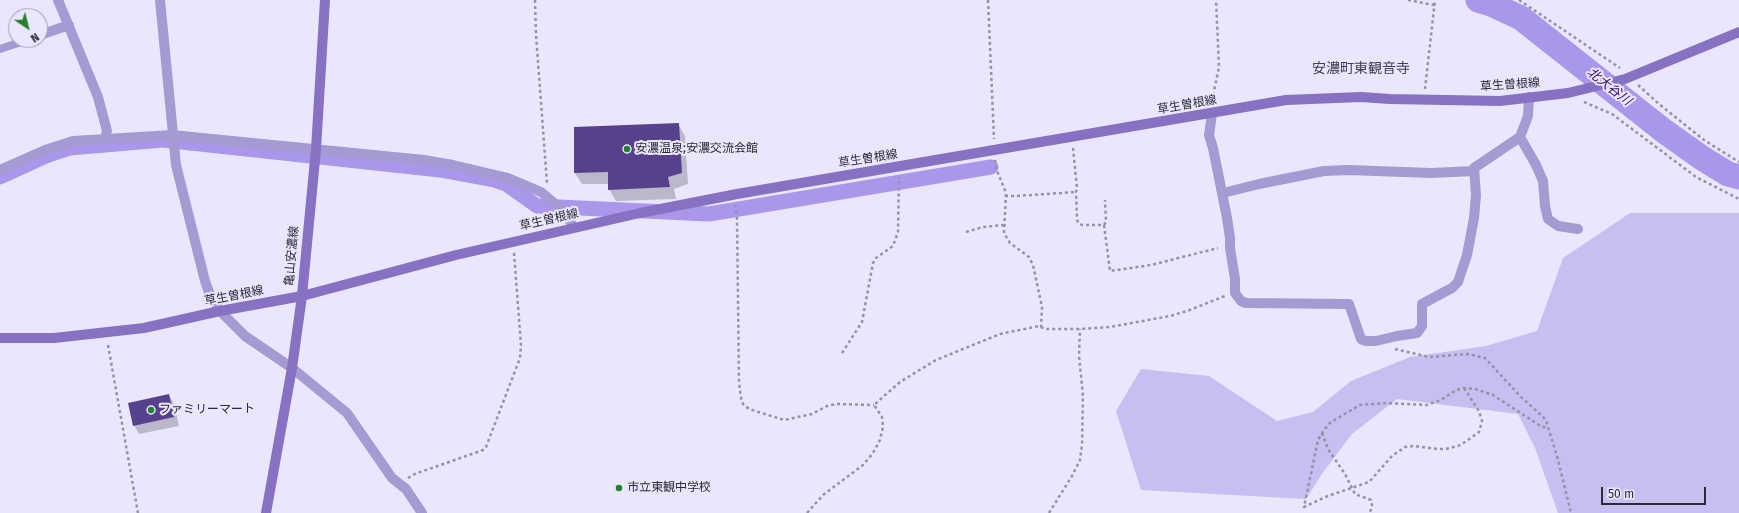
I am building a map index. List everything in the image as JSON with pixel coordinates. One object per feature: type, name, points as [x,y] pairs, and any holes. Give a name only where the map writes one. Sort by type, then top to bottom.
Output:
[{"type":"main road","name":"亀山安濃線","points":[[266,513],[292,368],[302,296],[316,149],[325,0]]},
{"type":"main road","name":"草生曽根線","points":[[0,338],[54,338],[144,328],[220,311],[302,296],[448,257],[573,227],[734,195],[1213,114],[1286,100],[1361,97],[1500,101],[1584,89],[1625,79],[1739,32]]},
{"type":"street","points":[[58,0],[98,97],[107,130],[105,138]]},
{"type":"street","points":[[160,0],[176,165],[205,281],[210,295],[220,311],[245,336],[292,368],[347,413],[392,478],[406,489],[422,513]]},
{"type":"street","points":[[48,32],[69,25]]},
{"type":"street","points":[[1213,114],[1209,135],[1223,193],[1235,279],[1235,293],[1240,301],[1246,303],[1349,304],[1361,339],[1366,341],[1376,341],[1417,333],[1422,326],[1422,304],[1452,288],[1458,282],[1468,249],[1474,218],[1476,195],[1474,168],[1520,137],[1528,116],[1529,97]]},
{"type":"street","points":[[0,170],[62,144],[105,138],[172,135],[316,149],[453,165],[508,178],[541,192],[566,213],[573,227]]},
{"type":"street","points":[[1520,137],[1536,165],[1543,181],[1545,206],[1548,219],[1558,226],[1578,229]]},
{"type":"street","points":[[1223,193],[1324,171],[1348,170],[1431,173],[1474,171]]},
{"type":"path","points":[[535,0],[536,35],[547,184],[541,192]]},
{"type":"path","points":[[988,0],[996,168],[1005,196],[1004,233],[1006,238],[1029,257],[1033,265],[1042,307],[1041,327]]},
{"type":"path","points":[[1213,114],[1212,99],[1219,67],[1216,0]]},
{"type":"path","points":[[1408,0],[1435,2],[1424,100]]},
{"type":"path","points":[[1584,89],[1584,101],[1612,114],[1696,177],[1739,199]]},
{"type":"path","points":[[1071,138],[1076,182],[1078,223],[1082,225],[1104,225]]},
{"type":"path","points":[[842,353],[862,322],[873,263],[876,258],[893,246],[898,232],[900,201],[898,167]]},
{"type":"path","points":[[1005,196],[1076,192]]},
{"type":"path","points":[[734,195],[737,218],[739,382],[741,398],[743,404],[749,410],[784,420],[812,414],[827,406],[836,404],[874,405],[900,382],[936,360],[1000,334],[1041,327],[1045,329],[1110,327],[1170,316],[1235,293]]},
{"type":"path","points":[[1105,200],[1106,222],[1104,225],[1110,271],[1150,265],[1230,244]]},
{"type":"path","points":[[966,232],[983,227],[1004,225]]},
{"type":"path","points":[[399,483],[415,474],[483,450],[486,447],[520,358],[521,345],[513,241]]},
{"type":"path","points":[[1049,513],[1080,460],[1082,445],[1083,396],[1079,356],[1080,329]]},
{"type":"path","points":[[1376,341],[1388,348],[1429,357],[1468,354],[1485,358],[1521,397],[1546,420],[1558,456],[1570,513]]},
{"type":"path","points":[[108,345],[138,513]]},
{"type":"path","points":[[1464,388],[1481,416],[1482,421],[1479,432],[1462,444],[1446,449],[1437,450],[1414,446],[1404,447],[1392,456],[1369,482],[1328,496],[1304,507],[1318,440],[1332,422],[1360,405],[1386,403],[1427,404],[1441,400],[1456,390],[1464,388],[1475,389],[1493,396],[1542,427],[1548,427]]},
{"type":"path","points":[[807,513],[823,495],[863,465],[873,453],[880,440],[883,427],[882,417],[874,405]]},
{"type":"path","points":[[1322,433],[1328,449],[1345,474],[1355,494],[1371,500],[1372,505],[1370,513]]},
{"type":"shaded area","points":[[1630,213],[1739,213],[1739,513],[1558,513],[1535,448],[1518,414],[1397,399],[1352,434],[1324,471],[1306,499],[1141,490],[1116,411],[1141,369],[1209,376],[1277,421],[1313,412],[1351,381],[1410,357],[1486,346],[1537,331],[1563,258]]},
{"type":"building","name":"安濃温泉;安濃交流会館","points":[[679,123],[682,173],[668,177],[670,187],[608,190],[608,172],[574,173],[574,127]]},
{"type":"building","name":"ファミリーマート","points":[[169,394],[174,417],[133,426],[128,403]]},
{"type":"waterway","name":"北大谷川","points":[[1478,0],[1491,4],[1521,18],[1664,131],[1702,158],[1728,174],[1739,177]]},
{"type":"waterway","points":[[0,177],[46,156],[70,148],[163,140],[440,170],[494,180],[506,184],[537,206],[709,214],[991,167]]},
{"type":"place","name":"安濃温泉;安濃交流会館","points":[[627,149]]},
{"type":"place","name":"ファミリーマート","points":[[151,410]]},
{"type":"place","name":"市立東観中学校","points":[[619,488]]},
{"type":"district","name":"安濃町東観音寺","points":[[1361,69]]}]
